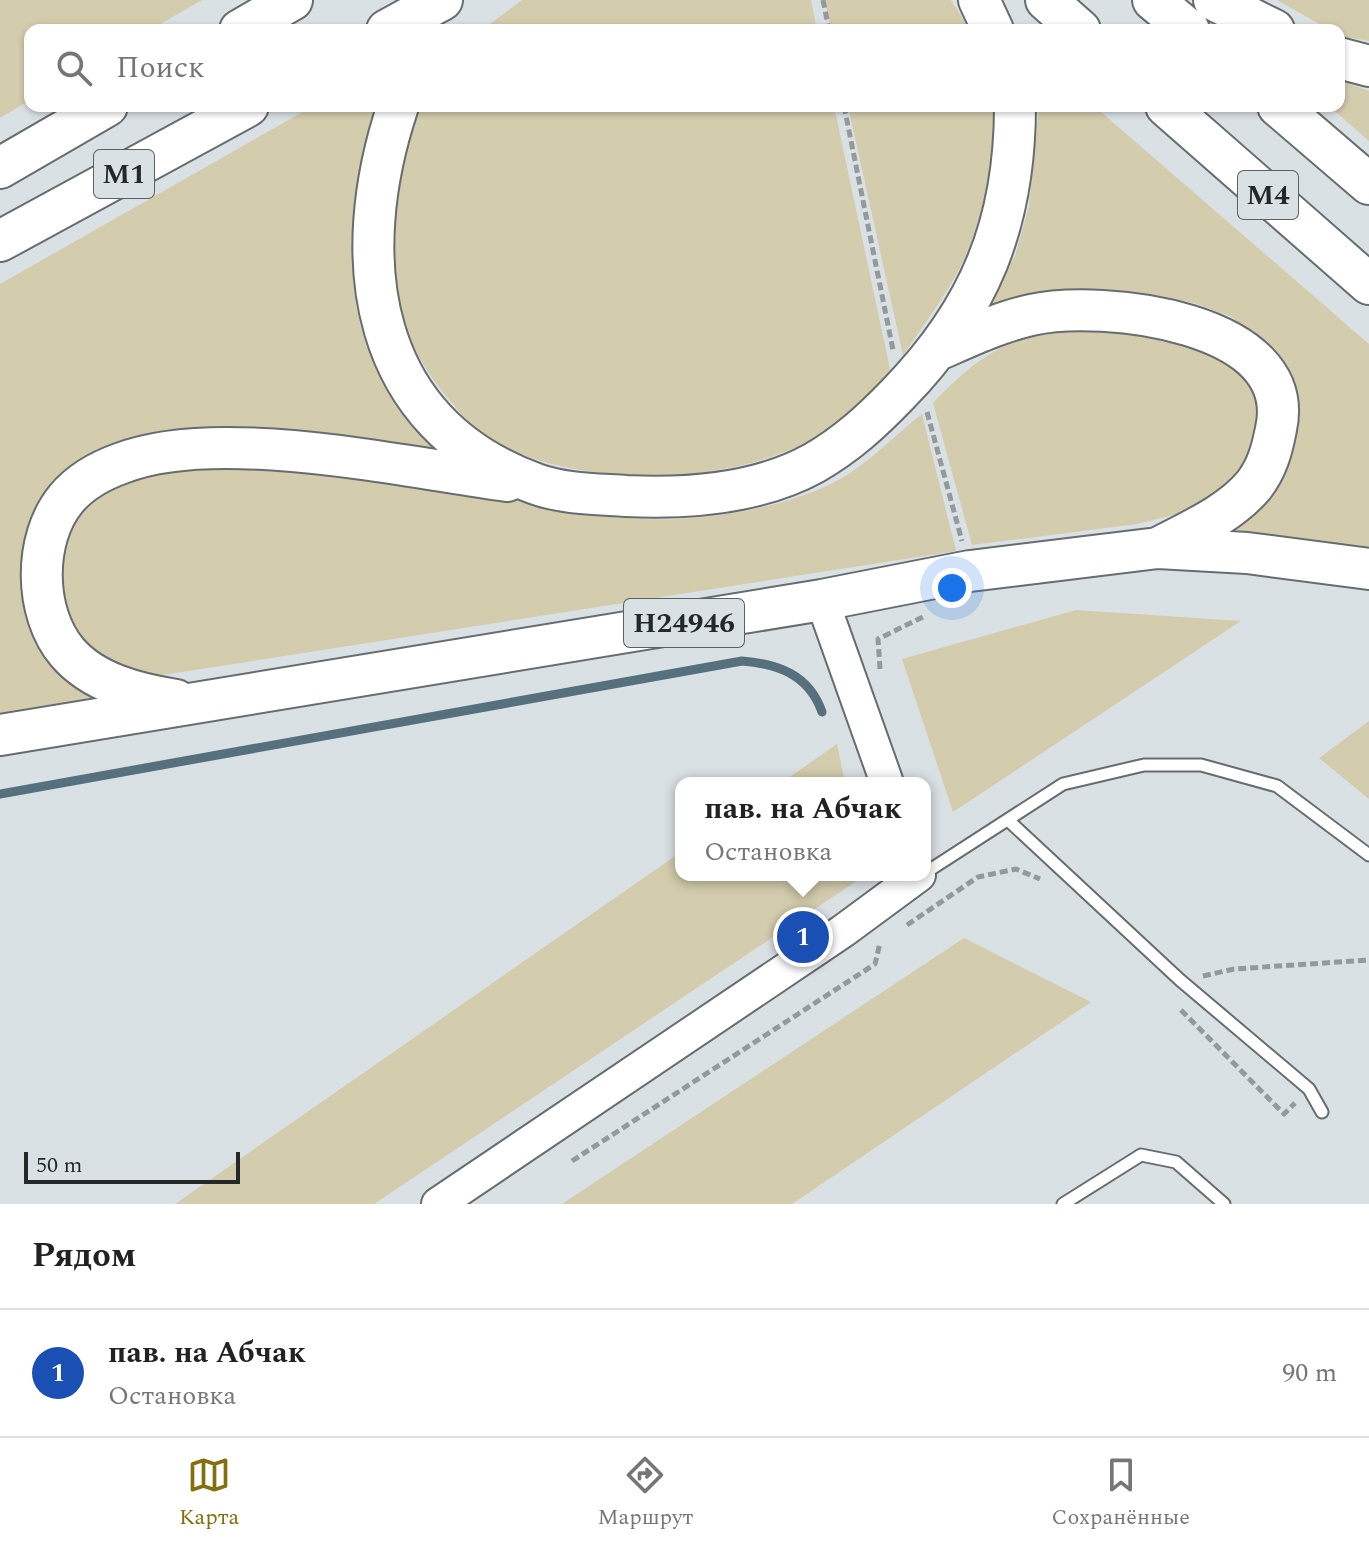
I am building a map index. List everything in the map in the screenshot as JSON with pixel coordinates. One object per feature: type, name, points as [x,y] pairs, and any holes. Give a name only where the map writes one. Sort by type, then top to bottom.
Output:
[{"type":"highway","points":[[250,24],[292,0]]},
{"type":"highway","points":[[398,24],[442,0]]},
{"type":"highway","points":[[450,24],[471,0]]},
{"type":"highway","points":[[979,0],[990,24]]},
{"type":"highway","points":[[1046,0],[1073,24]]},
{"type":"highway","points":[[1153,0],[1182,24]]},
{"type":"highway","points":[[1214,0],[1262,24]]},
{"type":"highway","points":[[1345,60],[1369,66]]},
{"type":"highway","name":"М1","points":[[0,168],[97,112]]},
{"type":"highway","name":"М1","points":[[0,241],[237,112]]},
{"type":"highway","points":[[396,112],[379,169],[372,235],[378,313],[389,349],[410,387],[448,431],[473,454],[538,485]]},
{"type":"highway","points":[[194,703],[145,695],[88,672],[68,653],[53,632],[46,608],[43,556],[50,530],[65,500],[88,479],[123,462],[165,454],[251,448],[659,498],[714,493],[765,483],[813,463],[858,435],[940,349],[977,285],[995,244],[1008,201],[1015,153],[1015,112]]},
{"type":"highway","name":"М4","points":[[1173,112],[1369,284]]},
{"type":"highway","name":"М4","points":[[1285,112],[1369,184]]},
{"type":"highway","points":[[940,349],[1032,314],[1082,311],[1172,319],[1217,336],[1251,356],[1274,387],[1279,420],[1270,458],[1253,486],[1218,515],[1158,548]]},
{"type":"highway","name":"Н24946","points":[[0,735],[822,600],[970,571],[1158,548],[1247,553],[1369,569]]},
{"type":"main road","points":[[822,600],[885,777]]},
{"type":"main road","points":[[438,1204],[912,881]]},
{"type":"lane","points":[[931,869],[1063,784],[1144,765],[1201,765],[1277,786],[1369,855]]},
{"type":"lane","points":[[1009,821],[1180,980],[1309,1089],[1322,1112]]},
{"type":"lane","points":[[1063,1204],[1141,1155],[1176,1162],[1224,1204]]},
{"type":"path","points":[[823,0],[828,24]]},
{"type":"path","points":[[845,112],[897,369],[923,396],[970,571]]},
{"type":"path","points":[[880,677],[878,639],[929,614]]},
{"type":"path","points":[[904,927],[978,877],[1016,869],[1051,884]]},
{"type":"path","points":[[862,915],[880,943]]},
{"type":"path","points":[[572,1161],[875,964],[880,943],[892,935]]},
{"type":"path","points":[[1309,1089],[1284,1114],[1162,991],[1180,980],[1234,969],[1369,960]]},
{"type":"shaded area","points":[[0,0],[202,0],[160,24],[24,24],[24,104],[0,118]]},
{"type":"shaded area","points":[[522,0],[811,0],[816,24],[490,24]]},
{"type":"shaded area","points":[[825,0],[951,0],[966,24],[830,24]]},
{"type":"shaded area","points":[[1277,0],[1369,0],[1369,41],[1345,37],[1345,24],[1319,24]]},
{"type":"shaded area","points":[[1345,82],[1369,91],[1369,141],[1336,112],[1345,112]]},
{"type":"shaded area","points":[[302,112],[376,112],[357,198],[352,262],[354,293],[360,324],[376,367],[399,404],[435,451],[258,432],[56,487],[60,668],[99,701],[0,716],[0,284]]},
{"type":"shaded area","points":[[418,112],[835,112],[890,369],[851,413],[809,442],[765,459],[716,470],[664,475],[612,474],[562,466],[516,452],[478,432],[440,389],[417,354],[400,315],[395,294],[389,246],[400,173],[407,140]]},
{"type":"shaded area","points":[[849,112],[996,112],[995,171],[979,228],[945,293],[903,355]]},
{"type":"shaded area","points":[[1038,112],[1101,112],[1369,344],[1369,549],[1205,537],[1269,493],[1259,344],[1232,317],[1194,303],[1143,295],[1055,293],[975,318],[1015,256],[1029,206]]},
{"type":"shaded area","points":[[1098,329],[1195,343],[1247,371],[1262,418],[1245,468],[1224,492],[1174,515],[1137,524],[972,545],[933,403],[970,368],[1006,345],[1046,333]]},
{"type":"shaded area","points":[[922,414],[956,551],[156,676],[107,662],[84,649],[70,629],[64,607],[62,562],[66,540],[75,520],[88,503],[105,489],[150,474],[195,468],[240,468],[470,492],[600,515],[679,519],[763,507],[824,487],[863,464]]},
{"type":"shaded area","points":[[1076,610],[1241,621],[953,812],[902,659]]},
{"type":"shaded area","points":[[1369,721],[1369,799],[1319,758]]},
{"type":"shaded area","points":[[837,744],[844,777],[790,777]]},
{"type":"shaded area","points":[[675,856],[675,881],[857,881],[374,1204],[175,1204]]},
{"type":"shaded area","points":[[964,938],[1091,1002],[792,1204],[562,1204]]},
{"type":"waterway","points":[[0,794],[742,661],[768,665],[801,680],[822,712]]},
{"type":"place","name":"пав. на Абчак","points":[[803,937]]}]
